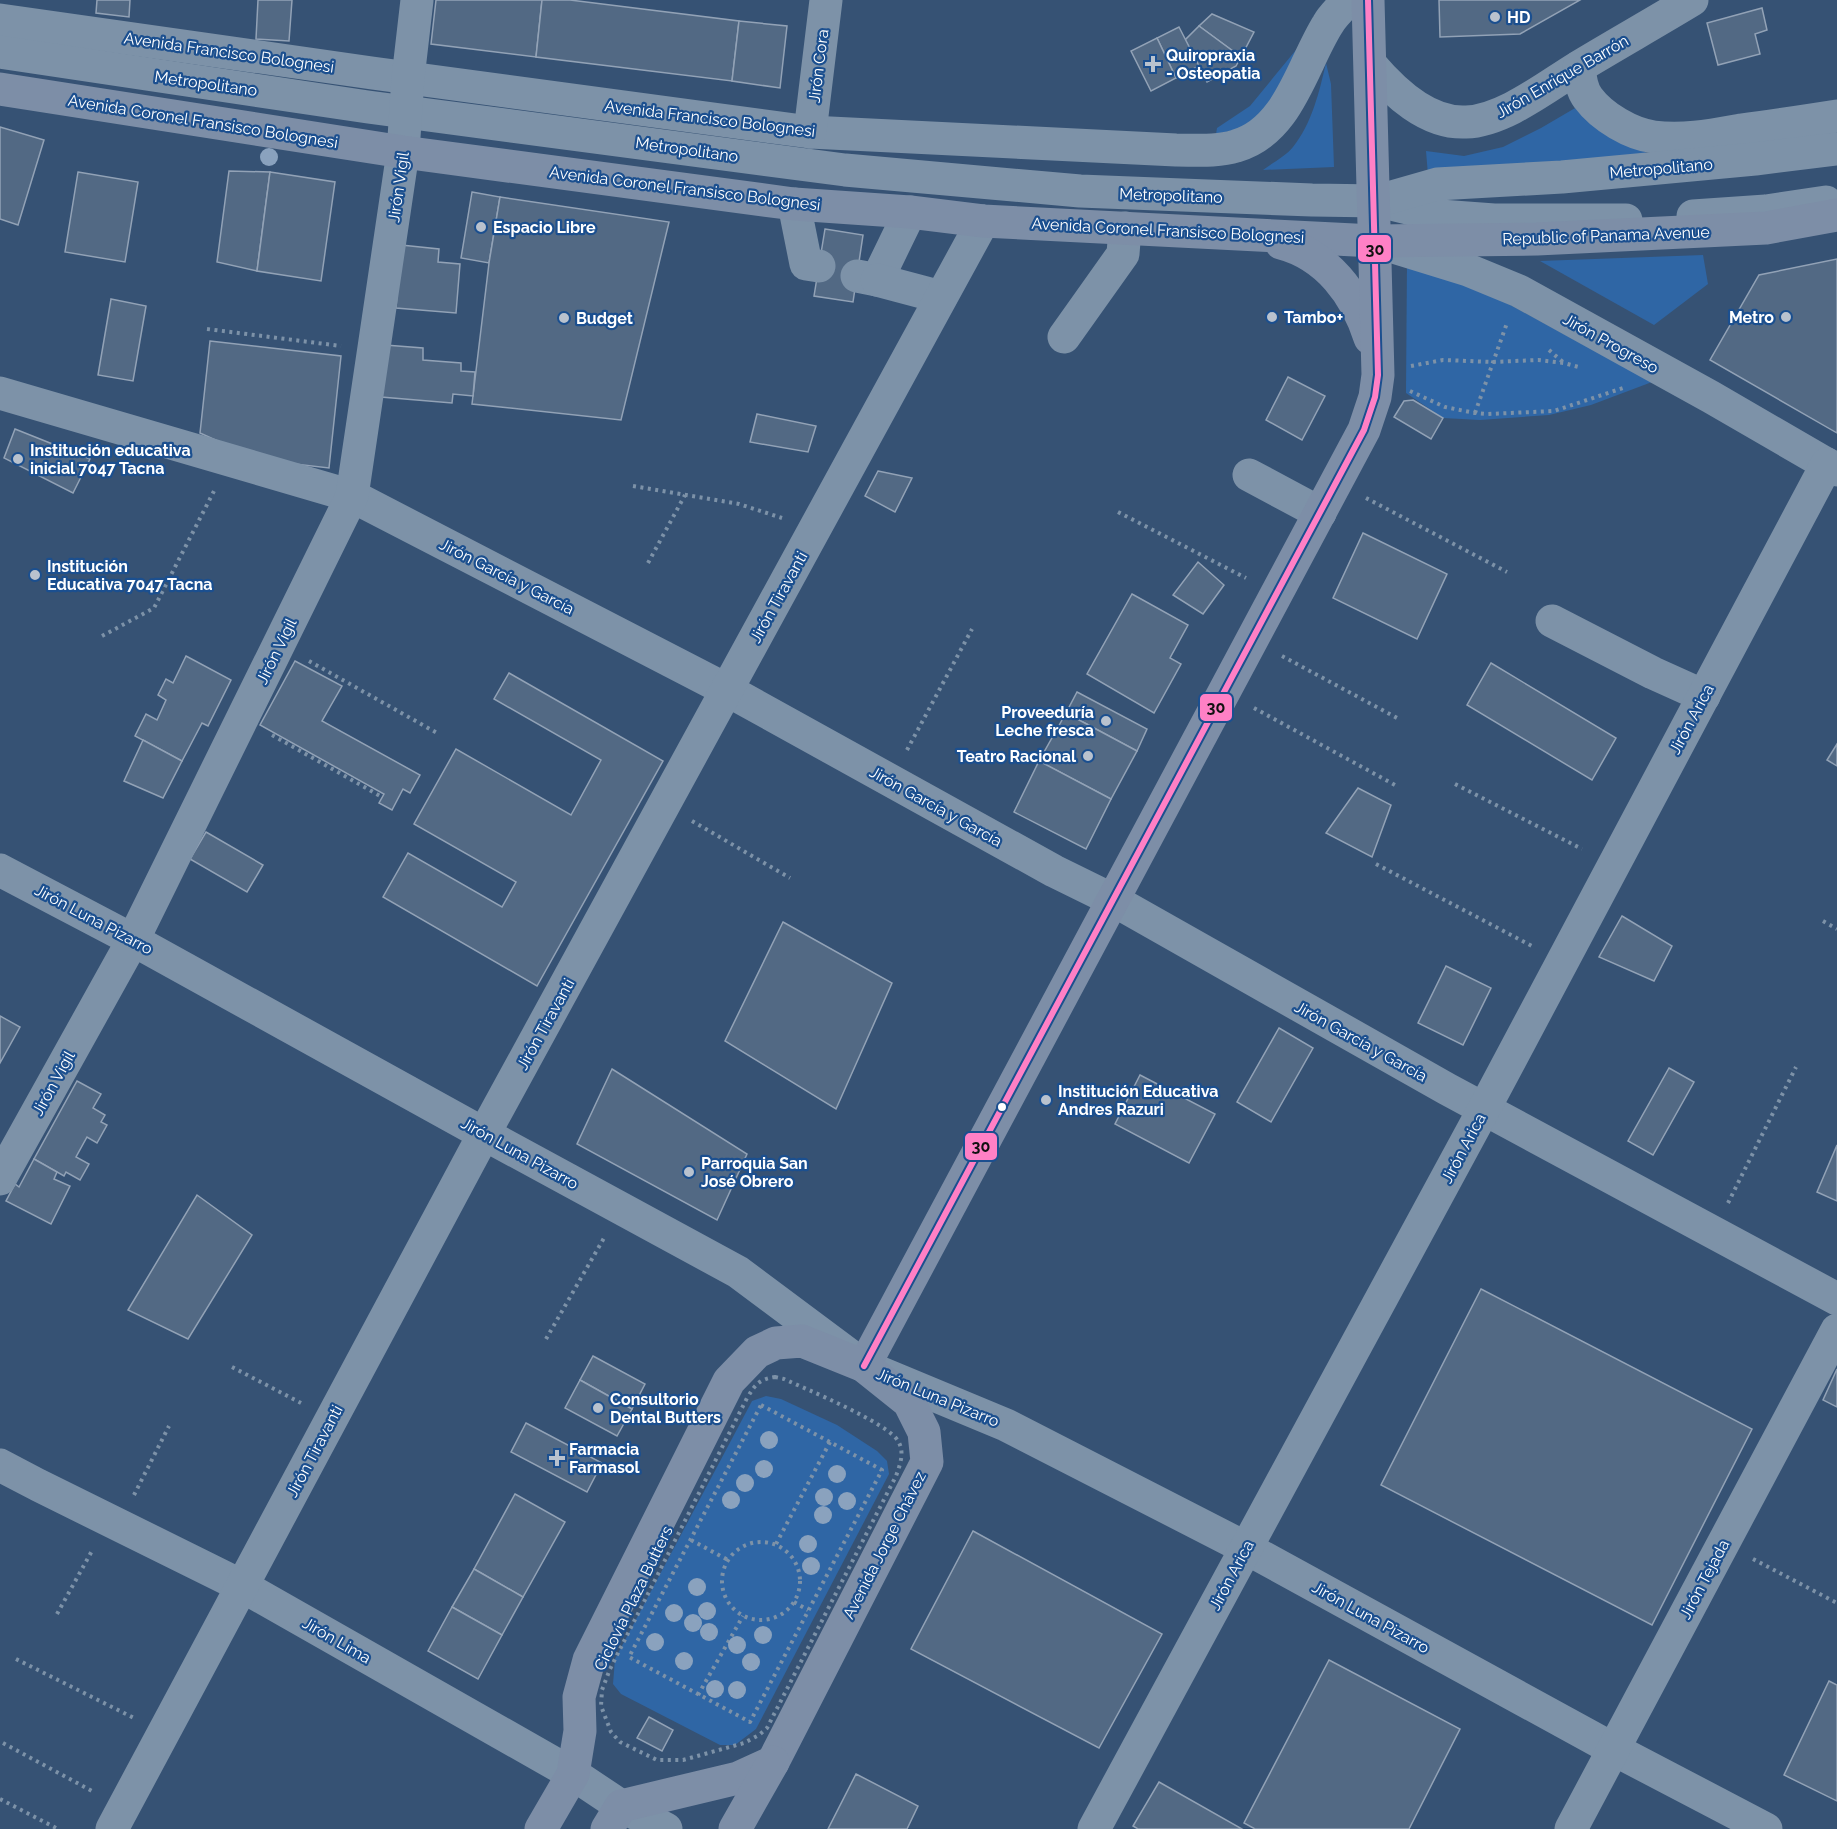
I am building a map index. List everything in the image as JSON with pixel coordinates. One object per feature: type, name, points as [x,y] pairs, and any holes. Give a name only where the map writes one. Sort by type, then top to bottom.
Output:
[{"type":"main road","points":[[864,1366],[1225,692],[1364,430],[1370,414],[1375,397],[1378,367],[1374,241],[1376,201],[1368,0]]},
{"type":"main road","name":"Avenida Coronel Fransisco Bolognesi","points":[[0,89],[403,152],[794,204],[910,212],[982,221],[1374,241]]},
{"type":"main road","name":"Republic of Panama Avenue","points":[[1374,241],[1537,239],[1766,228],[1837,216]]},
{"type":"main road","points":[[1220,232],[1287,244],[1301,249],[1322,262],[1358,306],[1378,367]]},
{"type":"main road","name":"Avenida Jorge Chávez","points":[[541,1829],[573,1774],[580,1731],[579,1697],[589,1660],[729,1381],[757,1352],[776,1344],[802,1341],[864,1366],[909,1402],[924,1432],[927,1462],[773,1762],[735,1829]]},
{"type":"main road","points":[[614,1817],[738,1778],[773,1762]]},
{"type":"street","name":"Jirón Vigil","points":[[1,1174],[134,940],[352,496],[403,152],[408,78],[417,0]]},
{"type":"street","name":"Jirón Cora","points":[[810,132],[826,0]]},
{"type":"street","name":"Avenida Francisco Bolognesi","points":[[0,20],[810,132],[1176,150],[1224,149],[1239,146],[1256,137],[1283,109],[1328,22],[1350,0]]},
{"type":"street","name":"Jirón Enrique Barrón","points":[[1371,65],[1390,87],[1432,115],[1450,121],[1482,120],[1579,67],[1692,0]]},
{"type":"street","name":"Metropolitano","points":[[0,52],[407,112],[845,170],[1080,191],[1376,201],[1440,216],[1494,220],[1646,220],[1766,211],[1837,200]]},
{"type":"street","points":[[1579,67],[1588,98],[1618,123],[1652,137],[1707,136],[1837,116]]},
{"type":"street","name":"Metropolitano","points":[[1376,201],[1437,184],[1562,177],[1837,149]]},
{"type":"street","points":[[794,204],[806,264],[819,266]]},
{"type":"street","points":[[910,212],[867,278],[941,297]]},
{"type":"street","name":"Jirón Tiravanti","points":[[117,1818],[484,1134],[982,221]]},
{"type":"street","points":[[1064,337],[1123,254],[1125,228]]},
{"type":"street","name":"Jirón Progreso","points":[[1374,241],[1441,260],[1519,291],[1832,467]]},
{"type":"street","name":"Jirón García y García","points":[[0,393],[352,496],[727,690],[1054,871],[1113,900],[1484,1109],[1837,1299]]},
{"type":"street","name":"Jirón Arica","points":[[1094,1829],[1484,1109],[1704,696],[1832,467]]},
{"type":"street","points":[[1249,475],[1320,513]]},
{"type":"street","points":[[1552,621],[1653,673],[1704,696]]},
{"type":"street","name":"Jirón Luna Pizarro","points":[[0,870],[134,940],[738,1272],[864,1366],[1006,1425],[1246,1548],[1613,1749],[1766,1829]]},
{"type":"street","name":"Jirón Tejada","points":[[1571,1829],[1837,1330]]},
{"type":"street","name":"Jirón Lima","points":[[0,1464],[113,1523],[242,1586],[573,1774],[614,1817],[666,1829]]},
{"type":"path","points":[[1475,413],[1519,291]]},
{"type":"path","points":[[207,329],[374,350]]},
{"type":"path","points":[[1411,366],[1443,360],[1493,362],[1538,360],[1587,369]]},
{"type":"path","points":[[1410,390],[1445,407],[1475,413],[1554,411],[1627,387]]},
{"type":"path","points":[[102,636],[154,608],[230,460]]},
{"type":"path","points":[[1336,483],[1507,572]]},
{"type":"path","points":[[633,486],[739,504],[815,528]]},
{"type":"path","points":[[648,563],[686,495]]},
{"type":"path","points":[[1118,512],[1276,594]]},
{"type":"path","points":[[891,781],[972,629]]},
{"type":"path","points":[[1252,640],[1399,719]]},
{"type":"path","points":[[279,644],[437,733]]},
{"type":"path","points":[[1225,692],[1395,785]]},
{"type":"path","points":[[242,718],[382,797]]},
{"type":"path","points":[[1455,784],[1614,865]]},
{"type":"path","points":[[664,805],[790,878]]},
{"type":"path","points":[[1376,864],[1562,962]]},
{"type":"path","points":[[1823,921],[1837,929]]},
{"type":"path","points":[[1713,1232],[1796,1067]]},
{"type":"path","points":[[546,1339],[621,1208]]},
{"type":"path","points":[[232,1367],[331,1419]]},
{"type":"path","name":"Ciclovía Plaza Butters","points":[[763,1378],[784,1379],[857,1413],[893,1433],[902,1452],[901,1463],[766,1728],[744,1743],[683,1760],[657,1760],[620,1742],[611,1732],[601,1706],[602,1690],[610,1669],[747,1398],[758,1382],[763,1378]]},
{"type":"path","points":[[761,1405],[830,1442],[882,1470],[750,1722],[629,1658],[761,1405]]},
{"type":"path","points":[[57,1614],[170,1426]]},
{"type":"path","points":[[776,1544],[830,1442]]},
{"type":"path","points":[[691,1540],[728,1560]]},
{"type":"path","points":[[755,1542],[776,1544],[786,1550],[794,1559],[800,1580],[799,1592],[794,1602],[777,1617],[766,1620],[743,1616],[733,1608],[726,1597],[723,1572],[728,1560],[735,1551],[755,1542]]},
{"type":"path","points":[[1723,1543],[1837,1603]]},
{"type":"path","points":[[794,1602],[808,1610]]},
{"type":"path","points":[[698,1695],[743,1616]]},
{"type":"path","points":[[16,1659],[164,1733]]},
{"type":"path","points":[[3,1743],[117,1818]]},
{"type":"path","points":[[0,1799],[58,1829]]},
{"type":"shaded area","points":[[1306,44],[1256,126],[1216,134],[1217,128],[1250,106],[1300,45]]},
{"type":"shaded area","points":[[1326,63],[1331,84],[1334,167],[1263,170],[1287,153],[1300,138],[1314,107]]},
{"type":"shaded area","points":[[1582,104],[1617,134],[1648,154],[1428,175],[1426,151],[1464,156],[1503,147]]},
{"type":"shaded area","points":[[1703,255],[1708,284],[1654,325],[1540,261]]},
{"type":"shaded area","points":[[1407,261],[1505,302],[1652,382],[1591,405],[1549,415],[1480,420],[1443,418],[1406,393]]},
{"type":"shaded area","points":[[766,1396],[781,1399],[837,1425],[877,1451],[887,1461],[889,1474],[756,1729],[735,1745],[720,1745],[621,1694],[613,1684],[615,1659],[752,1401]]},
{"type":"building","points":[[97,0],[130,0],[129,17],[96,13]]},
{"type":"building","points":[[258,0],[292,0],[289,41],[256,39]]},
{"type":"building","points":[[436,0],[542,0],[536,57],[431,44]]},
{"type":"building","points":[[542,0],[570,0],[739,21],[732,81],[536,57]]},
{"type":"building","name":"HD","points":[[1439,0],[1580,0],[1520,34],[1440,37]]},
{"type":"building","points":[[1762,8],[1767,30],[1755,34],[1760,54],[1718,65],[1707,23]]},
{"type":"building","points":[[1212,14],[1254,32],[1241,57],[1199,26]]},
{"type":"building","points":[[739,21],[787,26],[780,88],[732,81]]},
{"type":"building","points":[[1199,26],[1241,57],[1236,66],[1207,82],[1185,40]]},
{"type":"building","points":[[1179,27],[1199,66],[1176,78],[1157,38]]},
{"type":"building","name":"Quiropraxia - Osteopatia","points":[[1157,38],[1176,78],[1151,91],[1131,51]]},
{"type":"building","points":[[0,127],[44,140],[18,225],[0,219]]},
{"type":"building","points":[[229,171],[270,172],[257,271],[217,262]]},
{"type":"building","points":[[78,172],[138,182],[125,262],[65,252]]},
{"type":"building","points":[[270,172],[335,182],[321,281],[257,271]]},
{"type":"building","name":"Espacio Libre","points":[[472,192],[500,197],[489,263],[461,258]]},
{"type":"building","name":"Budget","points":[[500,197],[669,222],[621,420],[472,404],[489,263]]},
{"type":"building","points":[[825,229],[863,235],[853,302],[814,296]]},
{"type":"building","points":[[401,245],[439,249],[438,262],[460,264],[456,313],[396,308]]},
{"type":"building","name":"Metro","points":[[1837,259],[1837,433],[1710,360],[1759,275]]},
{"type":"building","points":[[111,299],[146,306],[133,381],[98,375]]},
{"type":"building","points":[[210,341],[341,356],[329,468],[260,460],[200,433]]},
{"type":"building","points":[[385,345],[423,348],[423,360],[461,363],[461,371],[475,372],[473,396],[453,394],[452,403],[381,397]]},
{"type":"building","points":[[1288,377],[1325,396],[1302,440],[1266,420]]},
{"type":"building","points":[[1413,400],[1443,418],[1431,439],[1394,417],[1404,401]]},
{"type":"building","points":[[757,414],[816,426],[808,452],[750,442]]},
{"type":"building","points":[[15,429],[90,459],[73,493],[4,458]]},
{"type":"building","points":[[878,471],[912,478],[895,512],[865,496]]},
{"type":"building","points":[[1363,533],[1447,574],[1417,639],[1333,598]]},
{"type":"building","points":[[1198,562],[1224,585],[1203,614],[1173,595]]},
{"type":"building","points":[[1132,594],[1188,625],[1170,658],[1181,664],[1154,713],[1087,674]]},
{"type":"building","points":[[186,656],[231,680],[208,726],[202,723],[182,761],[135,736],[146,714],[157,720],[166,700],[158,695],[166,679],[173,683]]},
{"type":"building","points":[[295,661],[342,686],[322,721],[420,775],[410,793],[403,789],[392,810],[379,803],[384,794],[260,725]]},
{"type":"building","points":[[1491,663],[1616,738],[1592,780],[1467,705]]},
{"type":"building","points":[[509,673],[663,761],[537,986],[383,897],[408,853],[502,907],[516,882],[414,824],[456,749],[571,815],[601,760],[494,699]]},
{"type":"building","name":"Proveeduría Leche fresca","points":[[1077,692],[1147,729],[1137,751],[1066,713]]},
{"type":"building","name":"Teatro Racional","points":[[1066,713],[1137,751],[1111,799],[1039,761]]},
{"type":"building","points":[[143,740],[182,761],[163,798],[124,781]]},
{"type":"building","points":[[1837,744],[1837,766],[1827,760]]},
{"type":"building","points":[[1039,761],[1111,799],[1086,849],[1014,812]]},
{"type":"building","points":[[1358,788],[1391,805],[1372,857],[1326,833]]},
{"type":"building","points":[[206,832],[263,865],[247,892],[190,859]]},
{"type":"building","points":[[1622,916],[1672,946],[1654,981],[1599,957]]},
{"type":"building","points":[[783,922],[892,983],[836,1109],[725,1041]]},
{"type":"building","points":[[1446,966],[1491,988],[1463,1045],[1418,1023]]},
{"type":"building","points":[[0,1016],[20,1027],[0,1063]]},
{"type":"building","points":[[1279,1028],[1313,1048],[1271,1122],[1237,1102]]},
{"type":"building","points":[[1669,1068],[1694,1082],[1653,1155],[1628,1141]]},
{"type":"building","points":[[612,1069],[747,1154],[717,1220],[577,1144]]},
{"type":"building","points":[[1140,1075],[1215,1114],[1189,1163],[1115,1124]]},
{"type":"building","points":[[77,1081],[101,1094],[93,1108],[105,1115],[101,1122],[107,1125],[97,1143],[87,1137],[76,1157],[89,1164],[80,1180],[66,1172],[64,1176],[34,1159]]},
{"type":"building","points":[[1837,1145],[1837,1201],[1817,1192]]},
{"type":"building","points":[[34,1159],[57,1172],[54,1179],[70,1186],[51,1224],[6,1201],[15,1184],[19,1187]]},
{"type":"building","points":[[197,1195],[252,1235],[188,1339],[128,1310]]},
{"type":"building","points":[[1481,1289],[1752,1429],[1652,1625],[1381,1485]]},
{"type":"building","points":[[593,1356],[645,1384],[632,1409],[580,1380]]},
{"type":"building","points":[[1837,1369],[1837,1407],[1823,1400]]},
{"type":"building","name":"Consultorio Dental Butters","points":[[580,1380],[632,1409],[617,1436],[565,1408]]},
{"type":"building","name":"Farmacia Farmasol","points":[[526,1423],[602,1463],[587,1492],[511,1452]]},
{"type":"building","points":[[515,1494],[565,1522],[523,1597],[474,1569]]},
{"type":"building","points":[[973,1531],[1162,1634],[1099,1748],[911,1649]]},
{"type":"building","points":[[474,1569],[523,1597],[502,1635],[452,1607]]},
{"type":"building","points":[[452,1607],[502,1635],[478,1679],[428,1651]]},
{"type":"building","points":[[1329,1660],[1460,1729],[1409,1829],[1255,1829],[1244,1823]]},
{"type":"building","points":[[1829,1681],[1837,1685],[1837,1801],[1784,1775]]},
{"type":"building","points":[[649,1717],[673,1730],[662,1751],[637,1738]]},
{"type":"building","points":[[856,1774],[918,1806],[907,1829],[828,1829]]},
{"type":"building","points":[[1159,1782],[1242,1829],[1138,1829],[1133,1826]]},
{"type":"transit line","name":"30","points":[[864,1366],[1364,430],[1375,397],[1378,375],[1368,0]]},
{"type":"place","name":"HD","points":[[1495,17]]},
{"type":"place","name":"Quiropraxia - Osteopatia","points":[[1153,64]]},
{"type":"place","name":"Espacio Libre","points":[[481,227]]},
{"type":"place","name":"Tambo+","points":[[1272,317]]},
{"type":"place","name":"Metro","points":[[1786,317]]},
{"type":"place","name":"Budget","points":[[564,318]]},
{"type":"place","name":"Institución educativa inicial 7047 Tacna","points":[[18,459]]},
{"type":"place","name":"Institución Educativa 7047 Tacna","points":[[35,575]]},
{"type":"place","name":"Proveeduría Leche fresca","points":[[1106,721]]},
{"type":"place","name":"Teatro Racional","points":[[1088,756]]},
{"type":"place","name":"Institución Educativa Andres Razuri","points":[[1046,1100]]},
{"type":"place","name":"Parroquia San José Obrero","points":[[689,1172]]},
{"type":"place","name":"Consultorio Dental Butters","points":[[598,1408]]},
{"type":"place","name":"Farmacia Farmasol","points":[[557,1458]]}]
